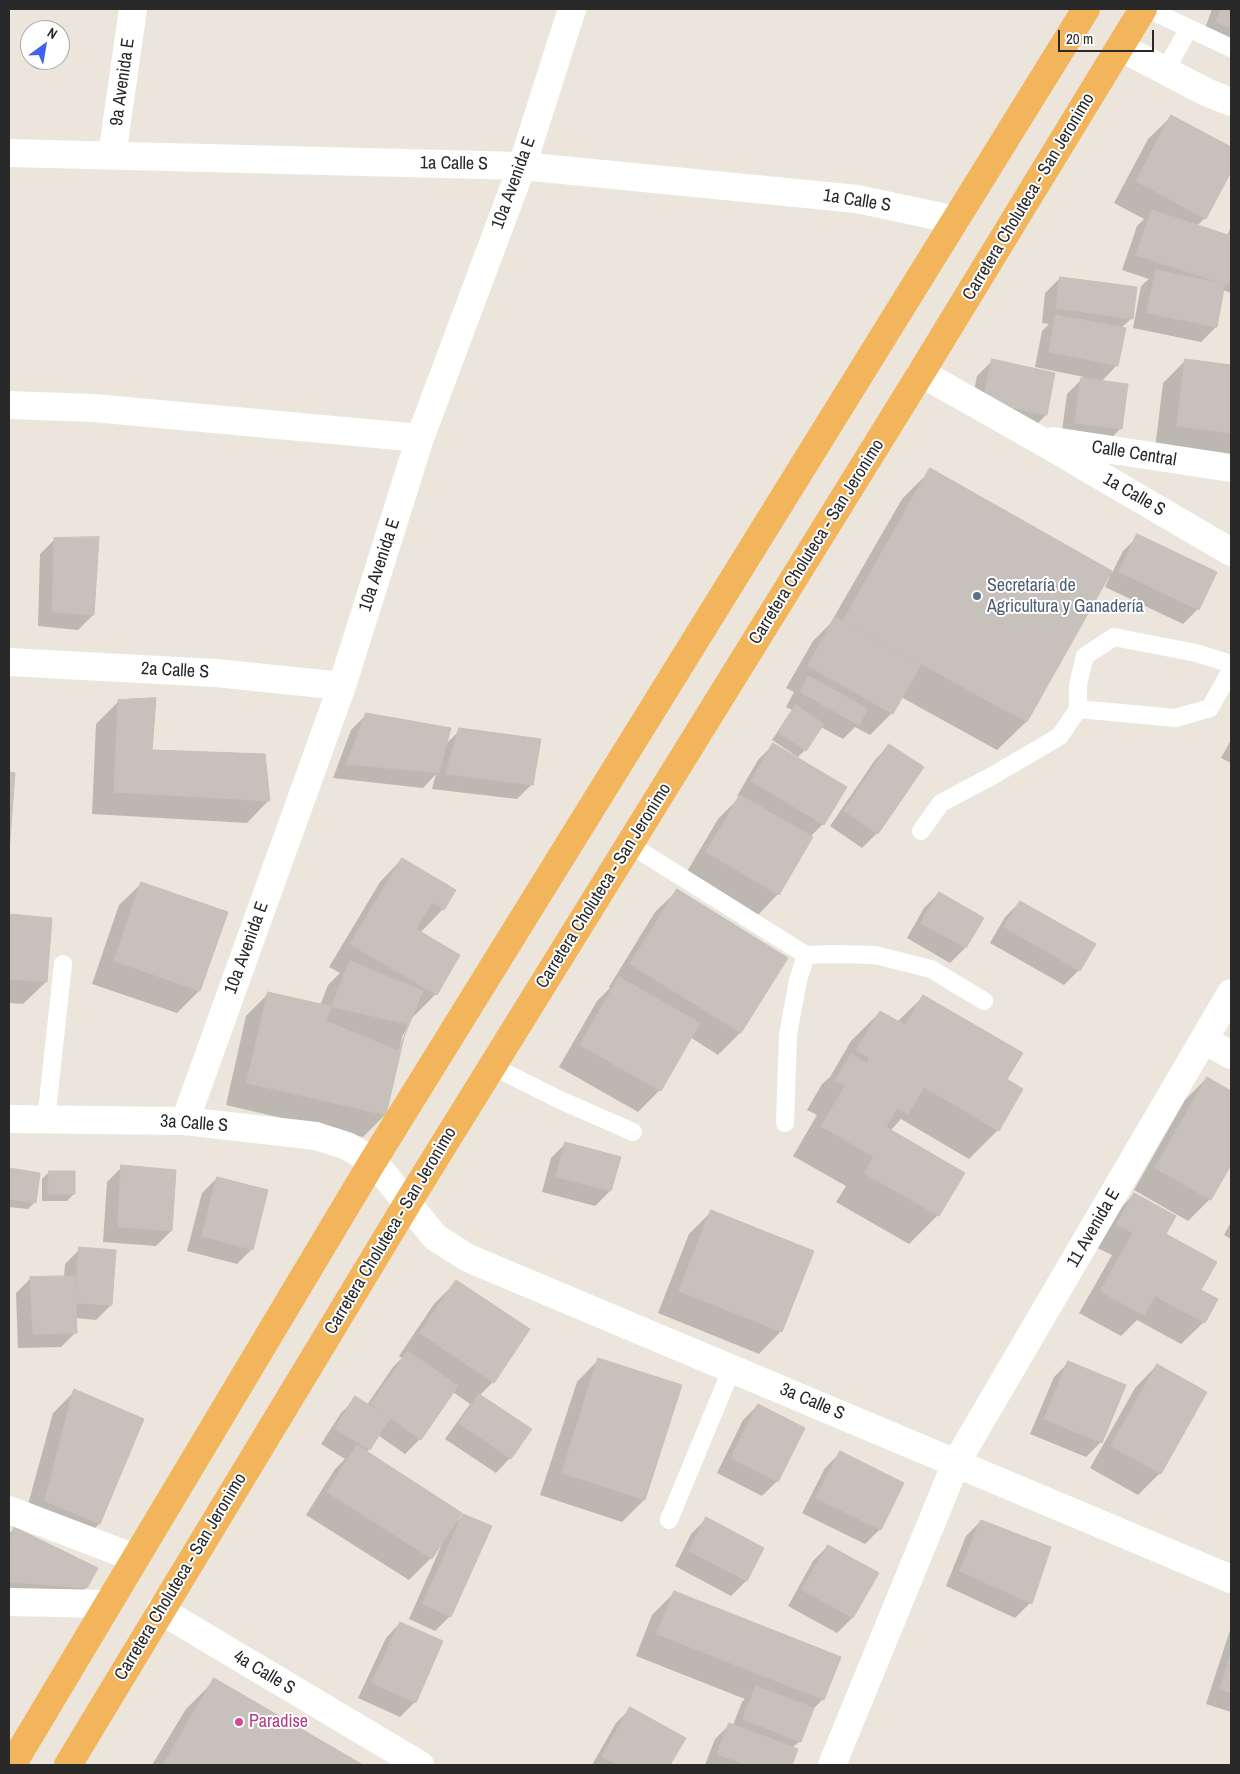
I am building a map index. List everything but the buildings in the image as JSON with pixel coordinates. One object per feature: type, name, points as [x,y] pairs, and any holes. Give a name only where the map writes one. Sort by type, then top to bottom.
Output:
[{"type":"highway","points":[[12,1765],[373,1161],[1086,9]]},
{"type":"highway","name":"Carretera Choluteca - San Jeronimo","points":[[68,1765],[407,1204],[921,373],[1143,9]]},
{"type":"street","name":"9a Avenida E","points":[[112,156],[133,9]]},
{"type":"street","name":"10a Avenida E","points":[[185,1121],[342,686],[420,438],[522,166],[572,9]]},
{"type":"street","points":[[1120,47],[1206,92],[1231,102]]},
{"type":"street","name":"1a Calle S","points":[[9,153],[522,166],[857,199],[956,220]]},
{"type":"street","name":"1a Calle S","points":[[921,373],[1231,552]]},
{"type":"street","points":[[9,405],[94,408],[420,438]]},
{"type":"street","name":"Calle Central","points":[[1036,438],[1231,468]]},
{"type":"street","name":"2a Calle S","points":[[9,662],[216,674],[342,686]]},
{"type":"street","name":"11 Avenida E","points":[[832,1765],[956,1463],[1231,993]]},
{"type":"street","points":[[1204,1040],[1231,1055]]},
{"type":"street","name":"3a Calle S","points":[[9,1119],[185,1121],[316,1136],[348,1146],[373,1161],[435,1237],[468,1258],[1231,1579]]},
{"type":"street","points":[[9,1510],[135,1558]]},
{"type":"street","points":[[9,1602],[108,1604]]},
{"type":"street","name":"4a Calle S","points":[[160,1610],[420,1765]]},
{"type":"lane","points":[[1148,9],[1231,48]]},
{"type":"lane","points":[[1165,71],[1189,28]]},
{"type":"lane","points":[[921,831],[941,802],[992,776],[1060,736],[1078,709],[1078,686],[1085,656],[1114,637],[1196,653],[1231,664]]},
{"type":"lane","points":[[1078,709],[1176,718],[1210,708],[1231,670]]},
{"type":"lane","points":[[630,844],[806,955],[874,954],[931,968],[984,1002]]},
{"type":"lane","points":[[785,1123],[788,1035],[798,980],[806,955]]},
{"type":"lane","points":[[46,1120],[63,964]]},
{"type":"lane","points":[[492,1066],[558,1099],[633,1132]]},
{"type":"lane","points":[[669,1520],[732,1368]]},
{"type":"place","name":"Secretaría de Agricultura y Ganadería","points":[[977,596]]},
{"type":"place","name":"Paradise","points":[[239,1722]]}]
